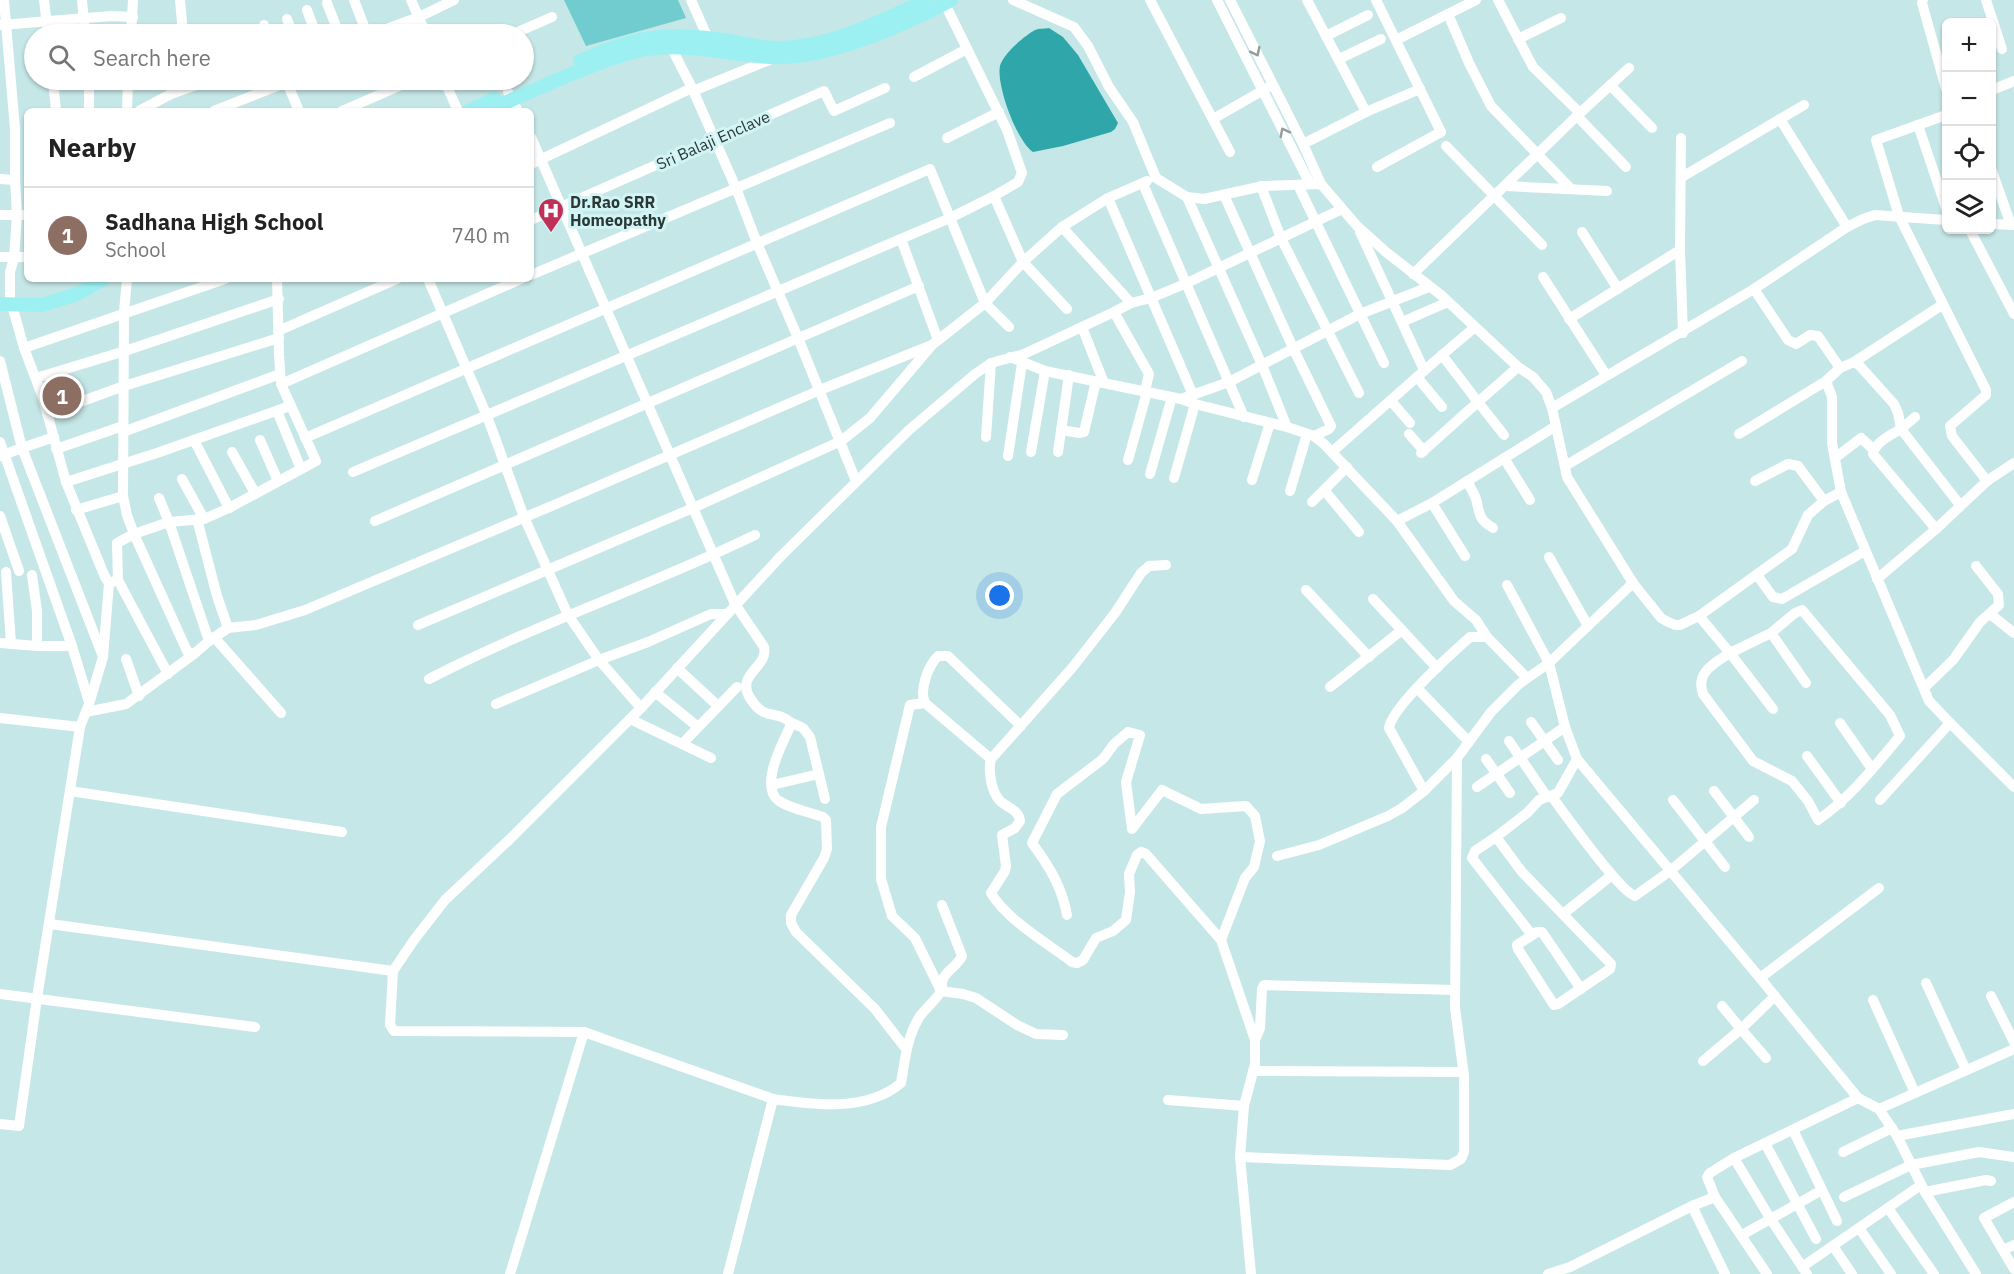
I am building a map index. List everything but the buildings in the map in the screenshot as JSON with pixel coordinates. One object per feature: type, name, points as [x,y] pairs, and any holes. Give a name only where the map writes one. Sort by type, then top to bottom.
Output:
[{"type":"main road","points":[[534,88],[606,60],[647,49],[711,44],[780,48],[806,45],[836,38],[927,0]]},
{"type":"main road","points":[[534,89],[600,52],[632,41],[657,36],[776,57],[806,54],[865,39],[948,2]]},
{"type":"main road","points":[[482,108],[513,101],[531,90]]},
{"type":"main road","points":[[495,108],[533,90]]},
{"type":"main road","points":[[6,301],[48,296],[69,290],[83,282]]},
{"type":"main road","points":[[6,301],[42,305],[77,294],[99,282]]},
{"type":"street","points":[[4,0],[3,25],[15,129],[15,180],[22,215],[6,301],[36,378],[76,510],[105,577],[114,582],[168,674]]},
{"type":"street","points":[[44,0],[46,24]]},
{"type":"street","points":[[82,0],[83,24]]},
{"type":"street","points":[[132,24],[133,0]]},
{"type":"street","points":[[179,24],[180,0]]},
{"type":"street","points":[[354,0],[363,24]]},
{"type":"street","points":[[411,0],[422,24]]},
{"type":"street","points":[[400,24],[454,0]]},
{"type":"street","points":[[691,0],[711,44]]},
{"type":"street","points":[[1013,0],[1074,27],[1088,46],[1109,87],[1133,122],[1156,178],[1187,197],[1204,199],[1261,186],[1316,184]]},
{"type":"street","points":[[1150,0],[1230,152]]},
{"type":"street","points":[[1217,0],[1303,144],[1316,184]]},
{"type":"street","points":[[1231,0],[1268,88],[1316,184],[1357,226],[1448,302],[1518,367],[1533,377],[1546,392],[1552,408],[1567,477],[1634,583],[1662,618],[1675,626],[1700,616],[1792,549],[1808,515],[1824,501],[1841,492]]},
{"type":"street","points":[[1307,0],[1366,112]]},
{"type":"street","points":[[1376,0],[1441,132],[1377,167]]},
{"type":"street","points":[[1396,40],[1476,0]]},
{"type":"street","points":[[1498,0],[1533,67],[1626,167]]},
{"type":"street","points":[[1923,0],[1942,72]]},
{"type":"street","points":[[1986,0],[2002,49]]},
{"type":"street","points":[[353,472],[950,218],[1018,182],[1022,173],[1007,130],[967,49],[948,2]]},
{"type":"street","points":[[327,3],[340,24]]},
{"type":"street","points":[[307,10],[312,24]]},
{"type":"street","points":[[1448,14],[1491,106],[1571,189]]},
{"type":"street","points":[[1326,36],[1368,15]]},
{"type":"street","points":[[3,25],[111,16],[133,17]]},
{"type":"street","points":[[534,25],[552,17]]},
{"type":"street","points":[[1518,39],[1561,18]]},
{"type":"street","points":[[287,19],[289,24]]},
{"type":"street","points":[[1339,59],[1381,39]]},
{"type":"street","points":[[671,47],[693,90],[736,188],[856,481]]},
{"type":"street","points":[[914,77],[967,49]]},
{"type":"street","points":[[534,163],[693,90],[776,57]]},
{"type":"street","points":[[1413,274],[1629,68]]},
{"type":"street","points":[[1996,88],[2014,81]]},
{"type":"street","points":[[1610,85],[1652,128]]},
{"type":"street","name":"Sri Balaji Enclave","points":[[534,219],[824,91],[834,111],[885,88]]},
{"type":"street","points":[[1213,119],[1268,88]]},
{"type":"street","points":[[1303,144],[1366,112],[1420,89]]},
{"type":"street","points":[[53,90],[56,108]]},
{"type":"street","points":[[89,90],[89,108]]},
{"type":"street","points":[[128,90],[128,108]]},
{"type":"street","points":[[145,108],[182,90]]},
{"type":"street","points":[[234,107],[269,90]]},
{"type":"street","points":[[291,90],[298,108]]},
{"type":"street","points":[[349,108],[390,90]]},
{"type":"street","points":[[449,90],[457,108]]},
{"type":"street","points":[[1682,177],[1804,105]]},
{"type":"street","points":[[946,138],[999,112]]},
{"type":"street","points":[[1942,117],[1876,140],[1899,216],[1986,390],[1986,395],[1950,426],[1949,430],[1986,481]]},
{"type":"street","points":[[1780,119],[1846,227]]},
{"type":"street","points":[[534,274],[890,123]]},
{"type":"street","points":[[1918,125],[1942,194]]},
{"type":"street","points":[[1681,138],[1680,250],[1683,333]]},
{"type":"street","points":[[534,143],[735,604],[764,647],[765,652],[747,679],[746,688],[750,698],[761,712],[787,719],[803,729],[810,737],[825,800]]},
{"type":"street","points":[[1446,146],[1542,245]]},
{"type":"street","points":[[304,438],[930,169],[985,303],[1009,327]]},
{"type":"street","points":[[418,625],[693,508],[841,441],[870,418],[935,343],[985,303],[1023,262],[1062,227],[1108,198],[1156,178]]},
{"type":"street","points":[[0,179],[15,180]]},
{"type":"street","points":[[1995,180],[2012,225],[1996,224]]},
{"type":"street","points":[[1143,184],[1244,417]]},
{"type":"street","points":[[1298,185],[1384,363]]},
{"type":"street","points":[[1261,186],[1281,238],[1359,393]]},
{"type":"street","points":[[1506,186],[1607,191]]},
{"type":"street","points":[[1224,195],[1331,426],[1329,429],[1310,435]]},
{"type":"street","points":[[994,196],[1023,262],[1067,309]]},
{"type":"street","points":[[1187,197],[1262,365],[1287,428]]},
{"type":"street","points":[[1108,198],[1194,399],[1174,478]]},
{"type":"street","points":[[942,905],[962,956],[942,979],[941,991],[914,1026],[906,1049],[901,1083],[891,1092],[860,1102],[838,1104],[773,1098],[584,1032],[394,1031],[390,1025],[393,971],[445,900],[508,841],[641,708],[735,604],[909,430],[991,363],[1024,354],[1131,303],[1151,298],[1187,283],[1342,209]]},
{"type":"street","points":[[0,215],[22,215]]},
{"type":"street","points":[[1552,408],[1606,375],[1683,333],[1754,289],[1846,227],[1875,215],[1942,220]]},
{"type":"street","points":[[1357,226],[1402,322],[1420,374],[1442,407]]},
{"type":"street","points":[[1062,227],[1131,303]]},
{"type":"street","points":[[1582,232],[1618,289]]},
{"type":"street","points":[[1972,234],[2014,314]]},
{"type":"street","points":[[901,239],[919,286],[935,343]]},
{"type":"street","points":[[1569,319],[1680,250]]},
{"type":"street","points":[[0,257],[24,257]]},
{"type":"street","points":[[1543,277],[1606,375]]},
{"type":"street","points":[[127,282],[124,312],[123,496],[134,534],[187,651],[194,654]]},
{"type":"street","points":[[24,348],[216,282]]},
{"type":"street","points":[[0,1124],[19,1126],[80,728],[103,657],[117,543],[134,534],[169,522],[201,519],[229,508],[316,461],[290,406],[281,379],[278,282]]},
{"type":"street","points":[[47,414],[279,335],[391,282]]},
{"type":"street","points":[[429,282],[487,416],[524,517],[568,615],[598,660],[641,708]]},
{"type":"street","points":[[56,449],[281,379],[515,282]]},
{"type":"street","points":[[375,521],[919,286]]},
{"type":"street","points":[[1194,399],[1294,350],[1360,314],[1429,287]]},
{"type":"street","points":[[1754,289],[1788,340],[1796,344],[1810,335],[1818,336],[1840,368]]},
{"type":"street","points":[[36,378],[125,351],[279,298]]},
{"type":"street","points":[[1402,322],[1448,302]]},
{"type":"street","points":[[1739,434],[1826,381],[1840,368],[1854,362],[1942,305]]},
{"type":"street","points":[[1114,312],[1149,374],[1128,460]]},
{"type":"street","points":[[1061,430],[1084,432],[1100,382],[1082,327]]},
{"type":"street","points":[[1333,452],[1475,327]]},
{"type":"street","points":[[88,708],[126,704],[228,628],[274,621],[305,610],[935,343]]},
{"type":"street","points":[[1442,355],[1504,435]]},
{"type":"street","points":[[1010,357],[1045,371],[1177,398],[1194,399],[1244,417],[1310,435],[1333,452],[1397,521],[1454,601],[1476,620],[1487,637],[1527,678]]},
{"type":"street","points":[[0,361],[22,448],[103,657]]},
{"type":"street","points":[[1565,466],[1742,361]]},
{"type":"street","points":[[1854,362],[1859,364],[1894,404],[1901,429],[1960,505]]},
{"type":"street","points":[[986,437],[991,363]]},
{"type":"street","points":[[1008,456],[1022,363]]},
{"type":"street","points":[[1391,401],[1422,452],[1518,367]]},
{"type":"street","points":[[1031,452],[1045,371]]},
{"type":"street","points":[[1059,452],[1069,375]]},
{"type":"street","points":[[1826,381],[1833,404],[1832,436],[1841,492],[1929,701],[2014,787]]},
{"type":"street","points":[[1150,474],[1177,398]]},
{"type":"street","points":[[66,482],[290,406]]},
{"type":"street","points":[[277,411],[301,469]]},
{"type":"street","points":[[1873,449],[1915,417]]},
{"type":"street","points":[[1252,480],[1270,423]]},
{"type":"street","points":[[1397,521],[1432,503],[1556,426]]},
{"type":"street","points":[[1290,491],[1310,435]]},
{"type":"street","points":[[2,455],[54,436]]},
{"type":"street","points":[[1835,458],[1861,438],[1873,449],[1875,458],[1936,529]]},
{"type":"street","points":[[194,440],[229,508]]},
{"type":"street","points":[[260,440],[278,481]]},
{"type":"street","points":[[0,441],[2,455],[72,646],[88,708]]},
{"type":"street","points":[[232,452],[255,493]]},
{"type":"street","points":[[1504,459],[1530,500]]},
{"type":"street","points":[[1877,579],[1936,529],[1986,481],[2014,463]]},
{"type":"street","points":[[1755,481],[1788,464],[1793,464],[1798,466],[1824,501]]},
{"type":"street","points":[[1312,502],[1347,467]]},
{"type":"street","points":[[182,479],[201,519],[217,596],[228,628]]},
{"type":"street","points":[[1467,481],[1477,502],[1479,515],[1484,523],[1493,528]]},
{"type":"street","points":[[1324,490],[1359,532]]},
{"type":"street","points":[[76,510],[123,496]]},
{"type":"street","points":[[159,498],[211,639],[281,713]]},
{"type":"street","points":[[1432,503],[1465,556]]},
{"type":"street","points":[[0,516],[19,571]]},
{"type":"street","points":[[429,679],[568,615],[715,555],[755,535]]},
{"type":"street","points":[[1756,575],[1773,597],[1782,599],[1865,551]]},
{"type":"street","points":[[1549,557],[1588,626]]},
{"type":"street","points":[[1166,565],[1149,566],[1141,573],[1115,613],[1072,668],[991,759],[990,778],[997,797],[1020,817],[1015,828],[1002,835],[1006,866],[991,893],[1027,929],[1072,962],[1077,963],[1083,960],[1096,938],[1113,931],[1126,920],[1130,892],[1129,874],[1137,855],[1142,852],[1221,940],[1255,1040],[1255,1064],[1244,1106],[1240,1157],[1251,1274]]},
{"type":"street","points":[[1924,688],[1953,660],[1968,637],[1999,604],[1998,594],[1976,566]]},
{"type":"street","points":[[46,572],[32,575],[19,571],[3,573],[6,643],[72,646]]},
{"type":"street","points":[[32,575],[37,611],[37,646]]},
{"type":"street","points":[[1277,856],[1319,844],[1402,808],[1424,791],[1457,758],[1491,712],[1527,678],[1549,663],[1634,583]]},
{"type":"street","points":[[1507,585],[1549,663],[1565,727],[1577,759],[1858,1098],[1879,1109],[1895,1132],[1923,1188],[1976,1274]]},
{"type":"street","points":[[1306,590],[1369,657]]},
{"type":"street","points":[[1373,599],[1437,668]]},
{"type":"street","points":[[1803,611],[1890,715],[1900,735],[1841,803],[1818,820],[1808,801],[1792,781],[1753,761],[1703,694],[1701,680],[1708,668],[1730,653],[1770,633],[1797,612],[1803,611]]},
{"type":"street","points":[[496,704],[711,614],[726,614]]},
{"type":"street","points":[[1990,614],[2014,633]]},
{"type":"street","points":[[1700,616],[1773,709]]},
{"type":"street","points":[[1330,687],[1402,630]]},
{"type":"street","points":[[1770,633],[1806,683]]},
{"type":"street","points":[[1424,791],[1389,728],[1391,719],[1417,688],[1470,637],[1487,637]]},
{"type":"street","points":[[991,759],[925,703],[922,690],[933,660],[938,656],[948,656],[1021,726]]},
{"type":"street","points":[[126,659],[139,696]]},
{"type":"street","points":[[677,668],[718,706]]},
{"type":"street","points":[[682,744],[737,687]]},
{"type":"street","points":[[1417,688],[1469,742]]},
{"type":"street","points":[[656,692],[698,728]]},
{"type":"street","points":[[925,703],[910,705],[895,763],[881,827],[881,879],[892,916],[915,938],[941,991]]},
{"type":"street","points":[[0,718],[80,728]]},
{"type":"street","points":[[630,719],[711,758]]},
{"type":"street","points":[[790,722],[790,727],[774,761],[773,794],[777,800],[823,817],[827,824],[827,849],[824,858],[791,915],[791,923],[796,932],[875,1009],[906,1049]]},
{"type":"street","points":[[1532,722],[1558,760]]},
{"type":"street","points":[[1840,723],[1872,769]]},
{"type":"street","points":[[1880,800],[1950,723]]},
{"type":"street","points":[[1477,787],[1565,727]]},
{"type":"street","points":[[1067,915],[1064,897],[1051,869],[1032,843],[1057,794],[1103,759],[1113,744],[1128,732],[1140,735],[1126,782],[1132,829],[1162,790],[1201,809],[1246,806],[1255,816],[1260,841],[1254,867],[1245,878],[1221,940]]},
{"type":"street","points":[[1509,741],[1612,875],[1631,895],[1635,896],[1670,871],[1754,800]]},
{"type":"street","points":[[1807,756],[1841,803]]},
{"type":"street","points":[[1240,1157],[1450,1165],[1461,1159],[1464,1152],[1463,1072],[1455,1008],[1457,758]]},
{"type":"street","points":[[1486,759],[1510,794]]},
{"type":"street","points":[[1532,935],[1472,858],[1475,851],[1527,813],[1539,800],[1559,791],[1577,759]]},
{"type":"street","points":[[772,785],[819,774]]},
{"type":"street","points":[[70,791],[342,832]]},
{"type":"street","points":[[1714,791],[1749,837]]},
{"type":"street","points":[[1673,800],[1725,867]]},
{"type":"street","points":[[1496,837],[1522,872],[1611,964],[1612,967],[1581,989],[1554,1005],[1518,949],[1519,944],[1537,932],[1542,932],[1581,989]]},
{"type":"street","points":[[1563,914],[1612,875]]},
{"type":"street","points":[[1760,978],[1879,888]]},
{"type":"street","points":[[50,924],[393,971]]},
{"type":"street","points":[[1926,983],[1966,1070]]},
{"type":"street","points":[[1255,1040],[1260,1028],[1264,986],[1455,990]]},
{"type":"street","points":[[941,991],[976,998],[1017,1025],[1036,1034],[1063,1035]]},
{"type":"street","points":[[0,994],[255,1027]]},
{"type":"street","points":[[1703,1061],[1719,1049],[1775,996]]},
{"type":"street","points":[[1991,996],[2014,1042]]},
{"type":"street","points":[[1873,1000],[1915,1093]]},
{"type":"street","points":[[1722,1006],[1766,1058]]},
{"type":"street","points":[[510,1274],[584,1032]]},
{"type":"street","points":[[1879,1109],[2014,1049]]},
{"type":"street","points":[[1253,1071],[1463,1072]]},
{"type":"street","points":[[728,1274],[773,1098]]},
{"type":"street","points":[[1767,1274],[1715,1197],[1707,1177],[1734,1158],[1858,1098]]},
{"type":"street","points":[[1168,1100],[1244,1106]]},
{"type":"street","points":[[1843,1152],[1895,1132],[2014,1114]]},
{"type":"street","points":[[1792,1130],[1837,1221]]},
{"type":"street","points":[[1765,1143],[1816,1239]]},
{"type":"street","points":[[1844,1197],[1911,1165],[1979,1152],[2014,1157]]},
{"type":"street","points":[[1734,1158],[1805,1270],[1833,1246],[1888,1208],[1923,1188],[1991,1181]]},
{"type":"street","points":[[1742,1235],[1822,1190]]},
{"type":"street","points":[[1548,1274],[1570,1266],[1715,1197]]},
{"type":"street","points":[[2014,1202],[1984,1218],[2014,1269]]},
{"type":"street","points":[[1692,1206],[1725,1274]]},
{"type":"street","points":[[1888,1208],[1934,1274]]},
{"type":"street","points":[[1859,1228],[1891,1274]]},
{"type":"street","points":[[2002,1250],[2014,1245]]},
{"type":"street","points":[[1833,1246],[1852,1274]]},
{"type":"shaded area","points":[[564,0],[678,0],[686,18],[586,46]]},
{"type":"shaded area","points":[[1049,28],[1063,37],[1078,55],[1118,123],[1111,132],[1033,152],[1014,125],[1004,99],[1000,66],[1009,51],[1025,36],[1037,29]]},
{"type":"place","name":"Dr.Rao SRR Homeopathy","points":[[551,234]]},
{"type":"place","name":"Sadhana High School","points":[[62,396]]}]
